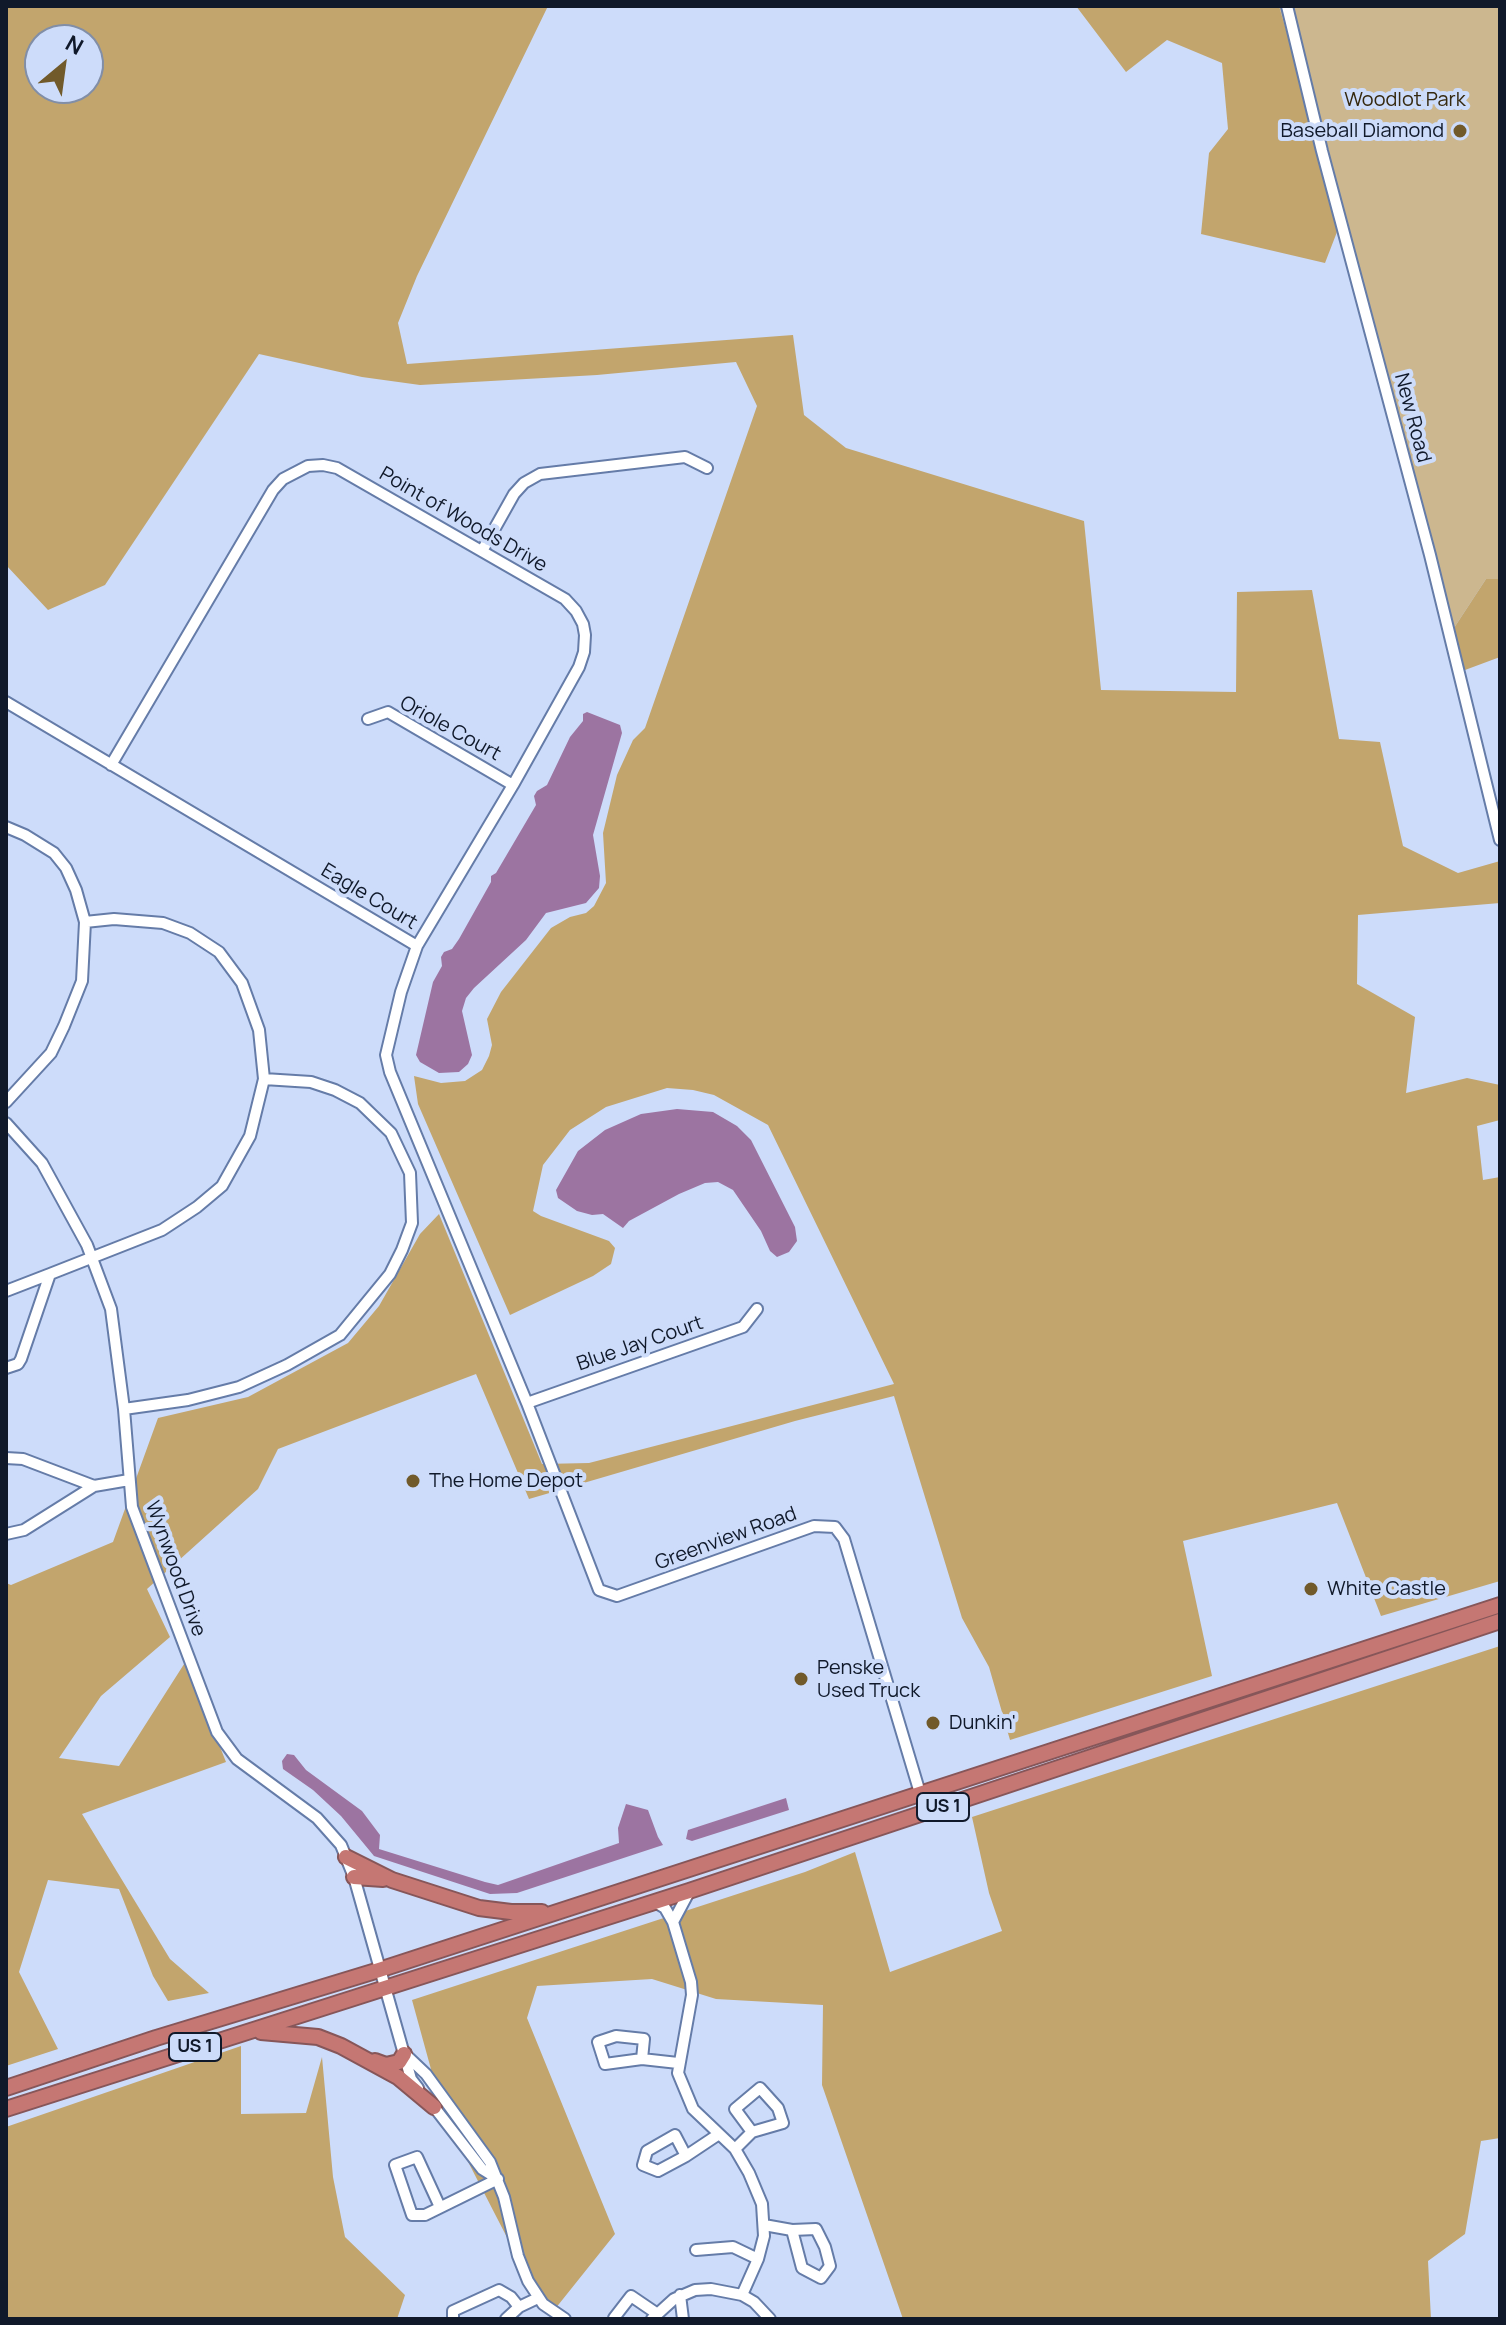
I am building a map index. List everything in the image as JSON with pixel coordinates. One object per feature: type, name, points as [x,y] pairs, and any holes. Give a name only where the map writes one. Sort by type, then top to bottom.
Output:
[{"type":"highway","name":"US 1","points":[[6,2088],[156,2038],[379,1970],[1500,1605]]},
{"type":"highway","name":"US 1","points":[[6,2109],[689,1891],[1500,1621]]},
{"type":"highway","points":[[346,1857],[392,1880],[479,1908],[511,1912],[558,1911]]},
{"type":"highway","points":[[354,1877],[392,1880]]},
{"type":"highway","points":[[241,2032],[278,2031],[318,2037],[398,2077],[434,2107]]},
{"type":"highway","points":[[367,2059],[386,2065],[399,2062],[404,2054]]},
{"type":"street","name":"New Road","points":[[1287,6],[1322,151],[1430,555],[1500,840]]},
{"type":"street","points":[[482,551],[514,494],[524,483],[540,474],[685,457],[707,468]]},
{"type":"street","name":"Point of Woods Drive","points":[[111,765],[273,490],[283,479],[308,466],[337,468],[565,599],[583,624],[584,652],[579,667],[417,946]]},
{"type":"street","name":"Eagle Court","points":[[6,702],[417,946],[401,992],[386,1055],[390,1072],[527,1403]]},
{"type":"street","name":"Oriole Court","points":[[368,719],[388,712],[513,785]]},
{"type":"street","points":[[6,827],[54,853],[66,868],[76,890],[85,922],[82,981],[64,1026],[51,1053],[6,1102]]},
{"type":"street","points":[[6,1291],[173,1224],[222,1186],[250,1136],[264,1079],[259,1030],[242,983],[219,952],[190,933],[163,923],[114,919],[85,922]]},
{"type":"street","points":[[124,1409],[188,1400],[239,1387],[287,1365],[340,1335],[382,1285],[402,1250],[412,1223],[410,1173],[391,1133],[360,1103],[335,1090],[311,1082],[264,1079]]},
{"type":"street","name":"Wynwood Drive","points":[[6,1123],[42,1163],[87,1245],[111,1309],[132,1507],[217,1732],[247,1768],[317,1818],[332,1833],[354,1877],[411,2079],[482,2169],[498,2179]]},
{"type":"street","points":[[6,1368],[18,1364],[21,1359],[50,1274]]},
{"type":"street","name":"Blue Jay Court","points":[[527,1403],[743,1327],[757,1309]]},
{"type":"street","name":"Greenview Road","points":[[527,1403],[595,1582],[599,1590],[606,1594],[617,1596],[814,1526],[835,1527],[841,1533],[920,1793]]},
{"type":"street","points":[[6,1458],[23,1459],[94,1486]]},
{"type":"street","points":[[6,1534],[24,1530],[94,1486],[129,1480]]},
{"type":"street","points":[[673,1922],[689,1891]]},
{"type":"street","points":[[655,1902],[665,1908],[673,1922],[689,1966],[692,1995],[678,2073],[693,2109],[735,2149],[762,2204],[764,2236],[758,2259],[742,2295]]},
{"type":"street","points":[[642,2059],[644,2039],[616,2036],[598,2042],[605,2064],[642,2059],[678,2063]]},
{"type":"street","points":[[404,2054],[426,2074],[490,2162],[498,2179],[518,2256],[538,2298],[565,2319]]},
{"type":"street","points":[[735,2149],[752,2132],[783,2123],[778,2108],[760,2088],[735,2109],[752,2132]]},
{"type":"street","points":[[686,2156],[719,2134]]},
{"type":"street","points":[[440,2207],[417,2157],[395,2165],[412,2215],[425,2215],[498,2179]]},
{"type":"street","points":[[764,2225],[792,2230],[816,2229],[830,2266],[821,2278],[802,2268],[792,2230]]},
{"type":"street","points":[[696,2250],[733,2247],[758,2259]]},
{"type":"street","points":[[614,2318],[631,2296],[654,2316],[680,2295],[711,2289],[742,2295],[754,2302],[770,2319]]},
{"type":"street","points":[[453,2319],[453,2311],[499,2290],[511,2297],[519,2307]]},
{"type":"street","points":[[680,2295],[683,2319]]},
{"type":"street","points":[[506,2319],[519,2307],[538,2298]]},
{"type":"green space","name":"Woodlot Park","points":[[1279,6],[1500,6],[1500,579],[1486,579],[1450,634],[1342,219]]},
{"type":"shaded area","points":[[6,6],[548,6],[417,276],[398,323],[407,364],[793,335],[804,415],[846,448],[1084,521],[1101,690],[1236,692],[1237,592],[1312,590],[1339,739],[1380,742],[1403,846],[1458,873],[1500,861],[1500,903],[1358,915],[1357,984],[1415,1017],[1406,1093],[1467,1078],[1500,1085],[1500,1120],[1477,1126],[1483,1180],[1500,1177],[1500,1581],[1381,1616],[1337,1503],[1183,1541],[1212,1676],[1010,1740],[989,1667],[962,1618],[894,1396],[795,1421],[529,1499],[476,1374],[278,1449],[258,1489],[147,1589],[170,1637],[101,1696],[59,1758],[119,1766],[186,1661],[226,1762],[82,1814],[170,1959],[209,1993],[168,2001],[153,1976],[119,1889],[48,1880],[19,1972],[58,2049],[6,2066],[6,1583],[11,1585],[113,1542],[158,1418],[248,1397],[348,1343],[379,1306],[420,1234],[439,1214],[542,1464],[589,1463],[894,1384],[768,1125],[714,1095],[667,1088],[606,1107],[570,1130],[543,1165],[533,1211],[609,1241],[615,1248],[611,1264],[593,1276],[510,1315],[418,1104],[414,1076],[441,1083],[465,1081],[482,1070],[492,1045],[487,1019],[501,992],[551,928],[570,917],[586,913],[594,906],[606,883],[603,833],[617,775],[633,740],[645,728],[757,406],[736,362],[597,375],[420,385],[362,377],[259,354],[105,585],[48,610],[6,565]]},
{"type":"shaded area","points":[[1076,6],[1279,6],[1342,219],[1325,263],[1201,234],[1209,153],[1228,129],[1222,63],[1167,40],[1126,72]]},
{"type":"shaded area","points":[[1486,579],[1500,579],[1500,657],[1465,670],[1450,634]]},
{"type":"shaded area","points":[[587,712],[620,725],[622,733],[593,835],[599,888],[586,903],[546,913],[526,940],[474,988],[466,998],[462,1011],[472,1055],[459,1072],[439,1073],[420,1062],[416,1055],[433,982],[442,966],[441,957],[459,939],[491,882],[491,876],[496,873],[536,805],[534,796],[547,785],[570,737]]},
{"type":"shaded area","points":[[677,1109],[713,1112],[737,1126],[751,1140],[795,1227],[797,1241],[789,1252],[777,1257],[770,1251],[761,1231],[733,1190],[718,1182],[705,1183],[679,1194],[629,1221],[623,1228],[603,1214],[577,1211],[558,1198],[556,1190],[578,1151],[605,1130],[641,1114]]},
{"type":"shaded area","points":[[1500,1646],[1500,2138],[1481,2141],[1465,2234],[1428,2261],[1431,2319],[903,2319],[822,2085],[823,2005],[716,1999],[652,1979],[537,1986],[527,2018],[615,2234],[555,2309],[533,2288],[443,2113],[412,2000],[805,1872],[855,1852],[890,1972],[1002,1931],[989,1893],[972,1817]]},
{"type":"shaded area","points":[[287,1754],[294,1755],[306,1770],[362,1811],[380,1835],[379,1849],[485,1882],[498,1885],[619,1843],[618,1828],[626,1804],[648,1810],[663,1845],[517,1893],[490,1894],[374,1856],[341,1816],[313,1790],[283,1769],[282,1761]]},
{"type":"shaded area","points":[[786,1798],[789,1810],[692,1841],[686,1839],[688,1830]]},
{"type":"shaded area","points":[[241,2046],[241,2114],[306,2113],[322,2057],[333,2177],[345,2237],[405,2295],[397,2319],[6,2319],[6,2127]]},
{"type":"place","name":"Baseball Diamond","points":[[1460,131]]},
{"type":"place","name":"The Home Depot","points":[[413,1481]]},
{"type":"place","name":"White Castle","points":[[1311,1589]]},
{"type":"place","name":"Penske Used Truck","points":[[801,1679]]},
{"type":"place","name":"Dunkin'","points":[[933,1723]]}]
